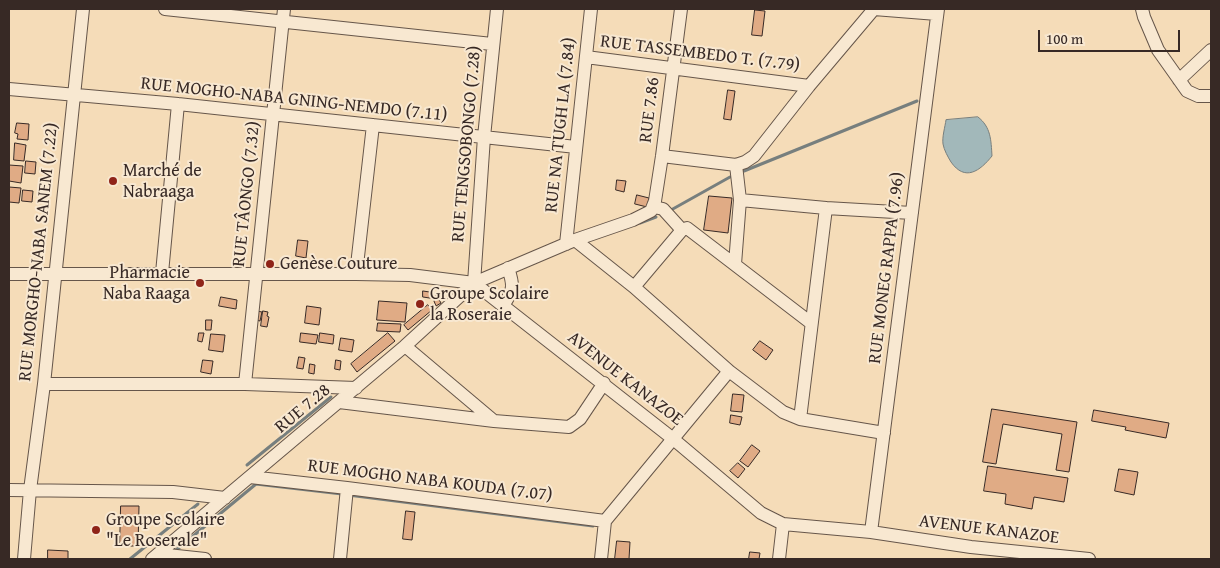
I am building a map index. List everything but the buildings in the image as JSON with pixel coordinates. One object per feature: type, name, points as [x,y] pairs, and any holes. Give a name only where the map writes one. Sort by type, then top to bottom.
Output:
[{"type":"street","name":"RUE MORGHO-NABA SANEM (7.22)","points":[[24,559],[83,9]]},
{"type":"street","points":[[165,9],[284,15],[492,44]]},
{"type":"street","name":"RUE TENGSOBONGO (7.28)","points":[[474,283],[484,137],[497,9]]},
{"type":"street","name":"RUE NA TUGH LA (7.84)","points":[[570,242],[576,147],[591,9]]},
{"type":"street","name":"RUE 7.86","points":[[654,207],[681,9]]},
{"type":"street","points":[[662,156],[736,165],[745,162],[754,156],[809,86],[874,9],[938,11]]},
{"type":"street","points":[[1142,9],[1158,50],[1187,91],[1198,96],[1211,96]]},
{"type":"street","name":"RUE MONEG RAPPA (7.96)","points":[[871,532],[938,11]]},
{"type":"street","name":"RUE TÂONGO (7.32)","points":[[244,384],[284,15]]},
{"type":"street","points":[[1179,80],[1211,50]]},
{"type":"street","name":"RUE TASSEMBEDO T. (7.79)","points":[[586,57],[809,86]]},
{"type":"street","name":"RUE MOGHO-NABA GNING-NEMDO (7.11)","points":[[9,88],[178,104],[576,147]]},
{"type":"street","points":[[162,273],[178,104]]},
{"type":"street","points":[[356,274],[373,125]]},
{"type":"street","points":[[735,264],[740,200],[736,165]]},
{"type":"street","points":[[740,200],[912,213]]},
{"type":"street","points":[[9,274],[410,275],[474,283],[570,242],[648,214],[654,207],[663,209],[682,230]]},
{"type":"street","points":[[800,419],[826,208]]},
{"type":"street","points":[[634,287],[682,230],[684,228],[689,229],[812,323]]},
{"type":"street","points":[[570,242],[634,287],[729,371],[772,405],[800,419],[884,433]]},
{"type":"street","points":[[503,306],[511,295],[512,289],[512,279],[508,268]]},
{"type":"street","name":"AVENUE KANAZOE","points":[[474,283],[672,438],[762,513],[783,524],[871,532],[970,553],[1090,559]]},
{"type":"street","name":"RUE 7.28","points":[[155,556],[356,388],[474,283]]},
{"type":"street","points":[[405,346],[494,421]]},
{"type":"street","points":[[601,559],[605,521],[729,371]]},
{"type":"street","points":[[44,384],[244,384],[356,388]]},
{"type":"street","points":[[339,402],[494,421],[569,427],[580,420],[604,384]]},
{"type":"street","name":"RUE MOGHO NABA KOUDA (7.07)","points":[[250,477],[605,521]]},
{"type":"street","points":[[340,559],[347,488]]},
{"type":"street","points":[[9,490],[173,492],[225,498]]},
{"type":"street","points":[[779,559],[783,524]]},
{"type":"street","points":[[155,556],[205,559]]},
{"type":"shaded area","points":[[978,117],[988,130],[991,139],[992,156],[977,170],[967,173],[962,172],[956,168],[946,153],[943,138],[946,120]]},
{"type":"waterway","points":[[744,171],[917,101]]},
{"type":"waterway","points":[[671,210],[730,177]]},
{"type":"waterway","points":[[640,223],[656,217]]},
{"type":"waterway","points":[[247,465],[331,397]]},
{"type":"waterway","points":[[175,551],[256,484],[342,494]]},
{"type":"waterway","points":[[348,495],[593,526]]},
{"type":"waterway","points":[[130,559],[198,504]]},
{"type":"place","name":"Marché de Nabraaga","points":[[113,181]]},
{"type":"place","name":"Genèse Couture","points":[[270,264]]},
{"type":"place","name":"Pharmacie Naba Raaga","points":[[200,283]]},
{"type":"place","name":"Groupe Scolaire la Roseraie","points":[[420,304]]},
{"type":"place","name":"Groupe Scolaire \"Le Roserale\"","points":[[96,530]]}]
